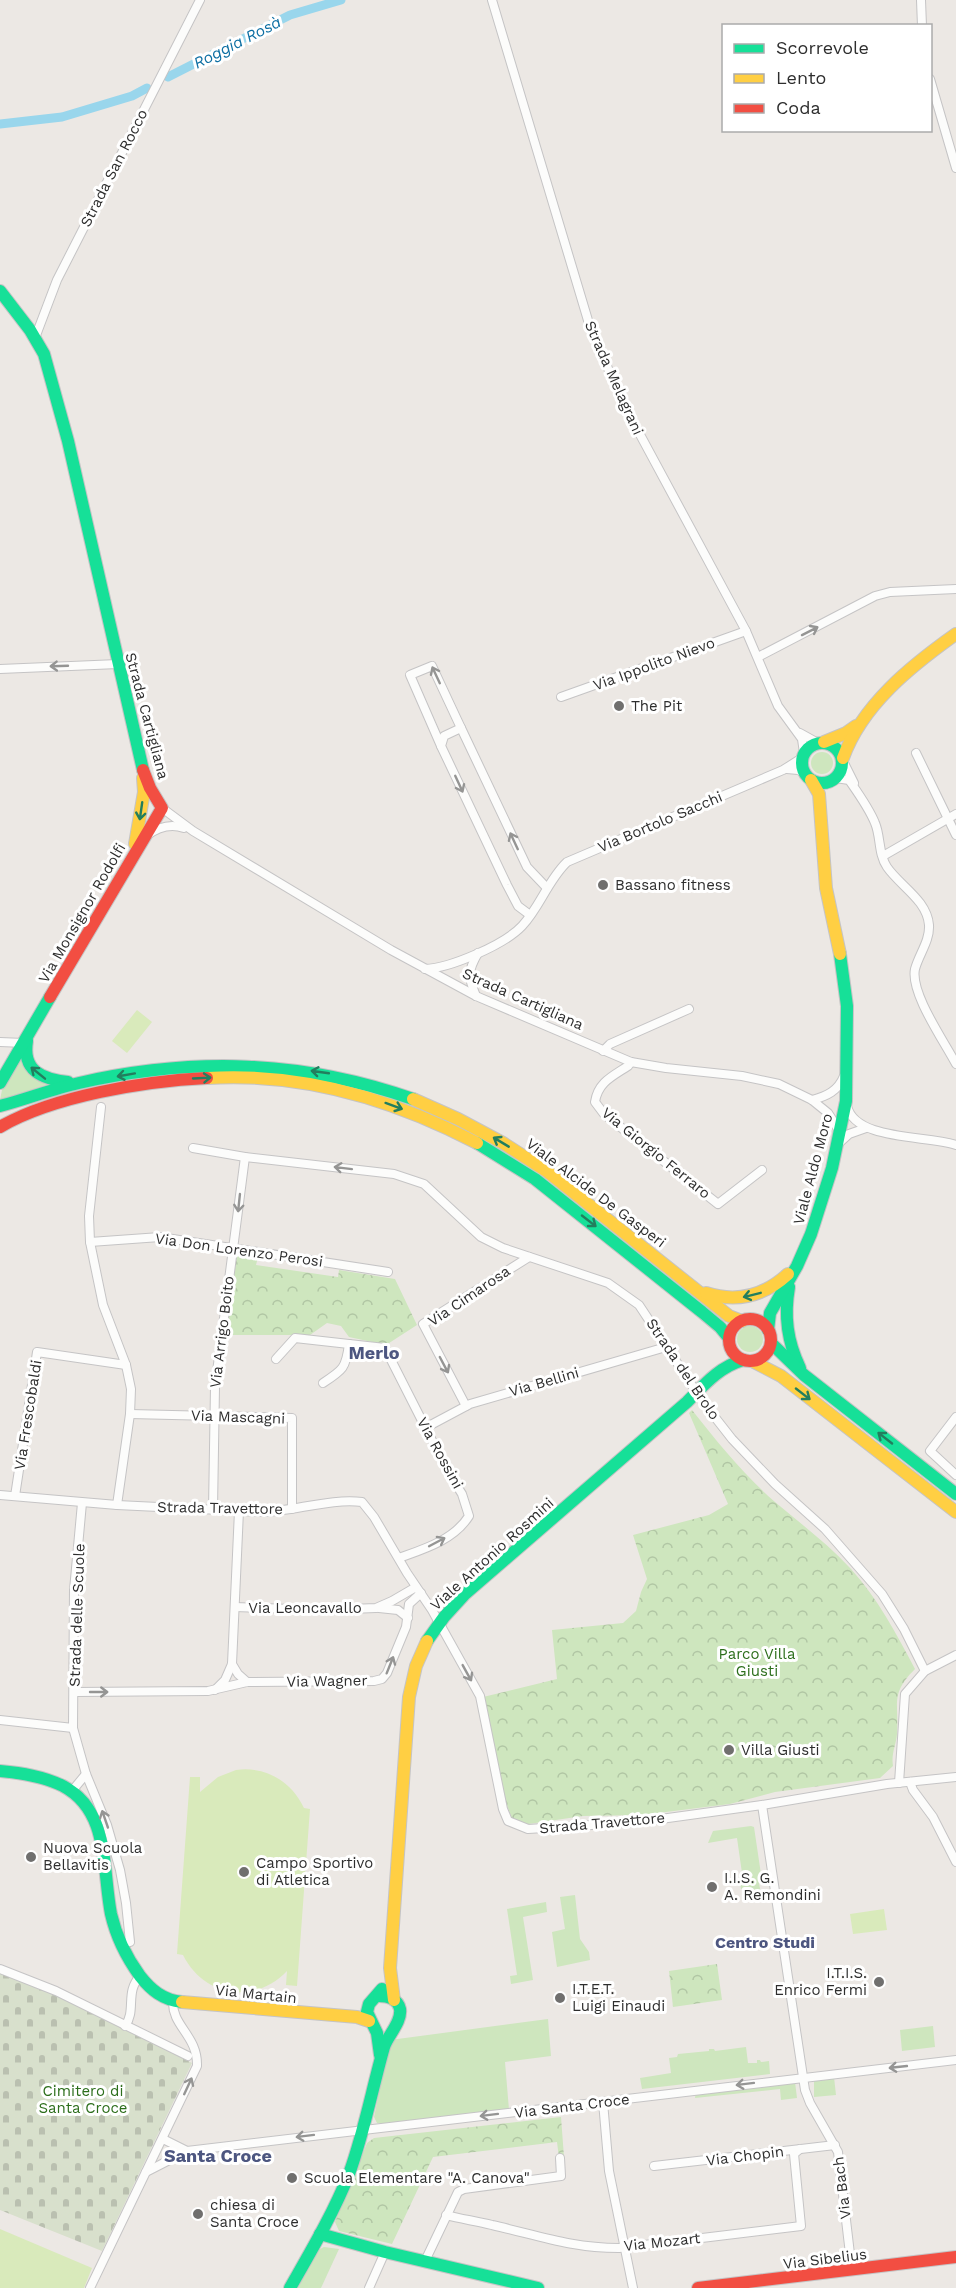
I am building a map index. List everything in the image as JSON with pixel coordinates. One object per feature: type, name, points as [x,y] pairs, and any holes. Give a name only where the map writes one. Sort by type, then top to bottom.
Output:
[{"type":"main road","name":"Strada Cartigliana","points":[[0,291],[44,354],[68,441],[142,768],[150,789],[162,808]]},
{"type":"main road","name":"Viale Aldo Moro","points":[[821,822],[833,780],[840,773],[852,734],[910,668],[927,653],[956,634]]},
{"type":"main road","name":"Viale Aldo Moro","points":[[768,1330],[770,1313],[794,1271],[818,1214],[839,1138],[846,1101],[847,1006],[843,969],[825,888],[819,794],[808,777],[803,756],[810,746],[846,733],[862,721]]},
{"type":"main road","points":[[821,742],[838,749],[843,760]]},
{"type":"main road","points":[[133,854],[144,792],[142,768]]},
{"type":"main road","points":[[808,777],[817,783],[833,780]]},
{"type":"main road","name":"Via Monsignor Rodolfi","points":[[0,1083],[162,808]]},
{"type":"main road","name":"Via Monsignor Rodolfi","points":[[27,1038],[26,1058],[38,1075],[55,1082],[79,1083]]},
{"type":"main road","name":"Viale Alcide De Gasperi","points":[[0,1106],[79,1083],[161,1069],[206,1065],[269,1066],[329,1073],[402,1094],[488,1134],[549,1173],[729,1316],[762,1322],[768,1330]]},
{"type":"main road","name":"Viale Alcide De Gasperi","points":[[0,1127],[16,1118],[92,1095],[161,1082],[203,1078],[270,1077],[326,1086],[369,1097],[438,1124],[509,1162],[633,1255],[720,1327],[732,1351],[781,1376],[956,1512]]},
{"type":"main road","points":[[699,1291],[721,1297],[740,1298],[757,1295],[779,1283],[794,1271]]},
{"type":"main road","points":[[794,1271],[786,1303],[786,1329],[790,1350],[804,1375]]},
{"type":"main road","name":"Viale Aldo Moro","points":[[747,1320],[776,1303]]},
{"type":"main road","points":[[729,1341],[734,1326],[747,1320]]},
{"type":"main road","points":[[768,1330],[771,1343],[804,1375],[956,1494]]},
{"type":"main road","name":"Viale Antonio Rosmini","points":[[722,1369],[729,1341]]},
{"type":"main road","points":[[749,1361],[766,1353],[771,1343]]},
{"type":"main road","name":"Viale Antonio Rosmini","points":[[290,2288],[320,2234],[348,2174],[363,2129],[388,2034],[400,2016],[398,2004],[394,2000],[390,1968],[409,1697],[421,1652],[439,1621],[465,1594],[722,1369],[749,1361]]},
{"type":"main road","points":[[0,1771],[36,1775],[72,1791],[85,1804],[101,1836],[111,1913],[118,1937],[141,1975],[158,1995],[173,2002]]},
{"type":"main road","name":"Viale Antonio Rosmini","points":[[381,2059],[366,2011],[390,1968]]},
{"type":"main road","points":[[374,1999],[394,2000]]},
{"type":"main road","name":"Via Martain","points":[[335,2016],[357,2010],[374,1999]]},
{"type":"main road","name":"Via Martain","points":[[173,2002],[357,2017],[372,2025]]},
{"type":"main road","points":[[372,2025],[382,2030],[393,2028]]},
{"type":"main road","points":[[320,2234],[385,2252],[538,2288]]},
{"type":"main road","name":"Via Sibelius","points":[[698,2288],[956,2257]]},
{"type":"street","name":"Strada San Rocco","points":[[35,338],[57,280],[200,0]]},
{"type":"street","name":"Strada Melagrani","points":[[492,0],[590,327],[622,403],[746,631],[778,705],[804,744],[803,756]]},
{"type":"street","points":[[922,1],[922,24]]},
{"type":"street","points":[[932,86],[956,168]]},
{"type":"street","points":[[758,657],[875,596],[890,592],[956,589]]},
{"type":"street","name":"Via Ippolito Nievo","points":[[561,697],[746,631]]},
{"type":"street","points":[[0,669],[118,664]]},
{"type":"street","points":[[530,915],[518,906],[441,746],[410,675],[432,666],[527,867],[547,888]]},
{"type":"street","points":[[441,746],[444,736],[461,728]]},
{"type":"street","name":"Strada Melagrani","points":[[796,731],[821,742]]},
{"type":"street","points":[[916,753],[952,816],[956,835]]},
{"type":"street","name":"Via Bortolo Sacchi","points":[[425,969],[440,968],[478,953],[521,927],[553,878],[567,862],[783,770],[803,756]]},
{"type":"street","points":[[843,760],[855,789]]},
{"type":"street","points":[[783,770],[791,768],[808,777]]},
{"type":"street","points":[[833,780],[849,780],[876,824],[885,865],[922,905],[928,925],[925,944],[915,969],[915,982],[919,995],[956,1064]]},
{"type":"street","name":"Strada Cartigliana","points":[[162,808],[193,831],[451,984],[631,1062],[761,1079],[779,1084],[812,1100],[828,1113],[839,1138]]},
{"type":"street","points":[[883,856],[952,816]]},
{"type":"street","points":[[141,841],[154,830],[164,826],[178,826],[193,831]]},
{"type":"street","name":"Via Bortolo Sacchi","points":[[451,984],[461,978],[478,953]]},
{"type":"street","points":[[451,984],[454,967],[461,960]]},
{"type":"street","points":[[470,967],[471,984],[476,996]]},
{"type":"street","points":[[603,1051],[610,1044],[689,1009]]},
{"type":"street","points":[[0,1042],[27,1038]]},
{"type":"street","name":"Via Giorgio Ferraro","points":[[631,1062],[597,1091],[595,1102],[604,1113],[718,1204],[762,1170]]},
{"type":"street","points":[[812,1100],[824,1097],[836,1089],[847,1070]]},
{"type":"street","points":[[846,1101],[851,1118],[866,1128],[895,1135],[943,1140],[956,1145]]},
{"type":"street","points":[[101,1107],[89,1216],[90,1242],[103,1305],[126,1365],[130,1389],[130,1414],[117,1505]]},
{"type":"street","points":[[839,1138],[866,1128]]},
{"type":"street","name":"Strada del Brolo","points":[[193,1148],[245,1157],[400,1176],[424,1184],[481,1237],[528,1257],[601,1280],[624,1293],[639,1305],[697,1393],[732,1439],[775,1484],[825,1529],[882,1594],[904,1629],[925,1671]]},
{"type":"street","name":"Via Arrigo Boito","points":[[213,1509],[215,1387],[245,1157]]},
{"type":"street","name":"Via Don Lorenzo Perosi","points":[[90,1242],[160,1237],[388,1272]]},
{"type":"street","name":"Via Cimarosa","points":[[466,1406],[423,1324],[528,1257]]},
{"type":"street","name":"Via Rossini","points":[[276,1359],[295,1338],[385,1348],[425,1428],[462,1494],[469,1516],[436,1544],[399,1558]]},
{"type":"street","points":[[323,1383],[342,1371],[347,1362],[349,1344]]},
{"type":"street","name":"Via Bellini","points":[[425,1428],[466,1406],[666,1347]]},
{"type":"street","name":"Via Frescobaldi","points":[[15,1496],[37,1352],[126,1365]]},
{"type":"street","name":"Via Mascagni","points":[[130,1414],[292,1418],[292,1509]]},
{"type":"street","points":[[956,1417],[930,1451],[956,1475]]},
{"type":"street","name":"Strada Travettore","points":[[0,1495],[82,1503],[238,1511],[292,1509],[344,1501],[362,1502],[374,1517],[439,1621],[480,1696],[503,1809],[508,1821],[528,1830],[639,1822],[899,1783],[953,1778]]},
{"type":"street","name":"Strada delle Scuole","points":[[82,1503],[74,1590],[73,1728],[86,1774],[107,1825],[119,1865],[130,1942]]},
{"type":"street","name":"Via Leoncavallo","points":[[215,1690],[225,1680],[232,1664],[238,1511]]},
{"type":"street","name":"Via Wagner","points":[[75,1692],[215,1690],[247,1682],[374,1681],[382,1679],[387,1673],[408,1618],[409,1604],[418,1590]]},
{"type":"street","name":"Via Leoncavallo","points":[[376,1608],[418,1590]]},
{"type":"street","name":"Via Leoncavallo","points":[[235,1607],[324,1610],[376,1608],[399,1610],[408,1618]]},
{"type":"street","points":[[899,1783],[905,1694],[925,1671],[956,1654]]},
{"type":"street","points":[[232,1664],[247,1682]]},
{"type":"street","points":[[0,1720],[73,1728]]},
{"type":"street","points":[[72,1791],[86,1774]]},
{"type":"street","points":[[910,1782],[913,1790],[933,1817],[956,1862]]},
{"type":"street","name":"Via Bach","points":[[762,1805],[803,2077],[810,2103],[836,2145],[852,2271]]},
{"type":"street","points":[[106,1873],[119,1865]]},
{"type":"street","points":[[0,1969],[56,1991],[188,2056]]},
{"type":"street","points":[[125,2026],[129,2021],[132,1987],[141,1975]]},
{"type":"street","points":[[90,2288],[197,2066],[195,2046],[174,2014],[173,2002]]},
{"type":"street","name":"Via Santa Croce","points":[[146,2172],[187,2151],[956,2060]]},
{"type":"street","points":[[603,2102],[609,2171],[633,2288]]},
{"type":"street","points":[[163,2139],[187,2151]]},
{"type":"street","name":"Via Chopin","points":[[654,2166],[836,2145]]},
{"type":"street","name":"Via Mozart","points":[[446,2215],[581,2247],[626,2247],[801,2226],[794,2154],[800,2149]]},
{"type":"street","points":[[425,2261],[454,2197],[461,2190],[561,2176],[561,2158]]},
{"type":"street","points":[[369,2288],[385,2252]]},
{"type":"green space","points":[[822,752],[830,755],[833,763],[830,771],[822,774],[814,771],[811,763],[814,755]]},
{"type":"green space","points":[[137,1010],[152,1022],[127,1053],[112,1041]]},
{"type":"green space","points":[[23,1056],[49,1084],[0,1100],[2,1090]]},
{"type":"green space","points":[[237,1255],[258,1257],[256,1265],[338,1277],[339,1270],[395,1279],[417,1325],[386,1345],[349,1337],[341,1326],[327,1323],[310,1335],[225,1335]]},
{"type":"green space","points":[[750,1326],[759,1330],[763,1339],[759,1348],[750,1352],[741,1348],[737,1339],[741,1330]]},
{"type":"green space","name":"Parco Villa Giusti","points":[[692,1410],[753,1481],[851,1569],[870,1592],[894,1629],[915,1669],[902,1685],[897,1699],[897,1734],[893,1766],[880,1778],[775,1792],[730,1804],[642,1815],[583,1816],[522,1825],[512,1819],[503,1794],[483,1697],[557,1679],[552,1630],[623,1623],[636,1611],[647,1579],[633,1535],[709,1515],[728,1504],[689,1413]]},
{"type":"green space","name":"Campo Sportivo di Atletica","points":[[236,1770],[257,1770],[276,1777],[292,1790],[304,1808],[310,1809],[297,1986],[286,1985],[287,1971],[274,1982],[260,1989],[231,1992],[204,1980],[192,1969],[183,1955],[177,1954],[190,1777],[200,1777],[200,1792],[218,1777]]},
{"type":"green space","points":[[754,1827],[762,1881],[759,1884],[761,1893],[746,1896],[745,1888],[741,1889],[739,1874],[742,1873],[737,1838],[708,1843],[713,1831]]},
{"type":"green space","points":[[575,1895],[580,1939],[589,1952],[590,1960],[557,1967],[552,1932],[565,1929],[560,1897]]},
{"type":"green space","points":[[546,1902],[547,1912],[523,1917],[533,1980],[511,1984],[510,1976],[517,1975],[507,1909]]},
{"type":"green space","points":[[884,1909],[887,1930],[853,1934],[850,1914]]},
{"type":"green space","points":[[717,1964],[722,2000],[673,2007],[669,1971]]},
{"type":"green space","name":"Cimitero di Santa Croce","points":[[0,1971],[54,1992],[192,2063],[102,2251],[0,2210]]},
{"type":"green space","points":[[548,2019],[551,2056],[505,2062],[509,2110],[377,2123],[374,2117],[390,2040]]},
{"type":"green space","points":[[933,2026],[935,2047],[902,2051],[900,2030]]},
{"type":"green space","points":[[746,2047],[748,2063],[757,2063],[757,2060],[769,2061],[770,2074],[642,2089],[640,2078],[671,2073],[669,2058],[677,2057],[678,2054]]},
{"type":"green space","points":[[834,2077],[836,2095],[814,2097],[814,2081]]},
{"type":"green space","points":[[795,2082],[797,2098],[781,2100],[780,2089],[695,2098],[696,2091]]},
{"type":"green space","points":[[561,2117],[564,2157],[559,2158],[557,2142],[433,2157],[392,2244],[339,2231],[335,2222],[367,2143],[374,2138]]},
{"type":"green space","points":[[0,2229],[92,2268],[84,2288],[0,2288]]},
{"type":"green space","points":[[324,2247],[339,2249],[321,2288],[298,2288],[318,2250]]},
{"type":"waterway","name":"Roggia Rosà","points":[[168,77],[290,15],[341,0]]},
{"type":"waterway","name":"Roggia Rosà","points":[[0,124],[62,117],[132,96],[147,88]]},
{"type":"traffic: fast","points":[[0,291],[30,330],[44,354],[68,441],[143,770]]},
{"type":"traffic: fast","points":[[822,743],[830,744],[836,749],[841,755],[842,763],[841,771],[836,777],[830,782],[822,783],[814,782],[808,777],[803,771],[802,763],[803,755],[808,749],[814,744],[822,743]]},
{"type":"traffic: fast","points":[[768,1330],[770,1313],[797,1266],[811,1234],[832,1168],[846,1101],[847,1006],[840,954]]},
{"type":"traffic: fast","points":[[0,1083],[50,997]]},
{"type":"traffic: fast","points":[[27,1041],[28,1060],[36,1072],[50,1079],[68,1082]]},
{"type":"traffic: fast","points":[[0,1106],[69,1085],[164,1069],[206,1066],[289,1070],[330,1076],[413,1099]]},
{"type":"traffic: fast","points":[[477,1143],[535,1179],[702,1312],[729,1338]]},
{"type":"traffic: fast","points":[[789,1287],[788,1328],[792,1348],[800,1368]]},
{"type":"traffic: fast","points":[[771,1343],[804,1375],[956,1494]]},
{"type":"traffic: fast","points":[[427,1641],[444,1617],[465,1594],[687,1402],[712,1377],[743,1360]]},
{"type":"traffic: fast","points":[[0,1771],[32,1776],[63,1786],[78,1797],[89,1810],[101,1842],[111,1914],[122,1946],[135,1969],[149,1986],[163,1997],[182,2002]]},
{"type":"traffic: fast","points":[[380,2055],[377,2033],[367,2012],[369,2004],[382,1989]]},
{"type":"traffic: fast","points":[[290,2288],[343,2189],[364,2127],[384,2047],[399,2019],[400,2009],[395,2000],[379,1996]]},
{"type":"traffic: fast","points":[[320,2234],[385,2252],[538,2288]]},
{"type":"traffic: slow","points":[[843,758],[851,739],[875,704],[905,673],[956,634]]},
{"type":"traffic: slow","points":[[824,742],[856,726]]},
{"type":"traffic: slow","points":[[135,844],[144,792],[143,778]]},
{"type":"traffic: slow","points":[[811,780],[819,794],[826,888],[840,954]]},
{"type":"traffic: slow","points":[[207,1078],[277,1079],[346,1092],[413,1113],[477,1143]]},
{"type":"traffic: slow","points":[[413,1099],[503,1143],[548,1172],[729,1316],[742,1321]]},
{"type":"traffic: slow","points":[[706,1293],[729,1297],[750,1296],[769,1288],[788,1274]]},
{"type":"traffic: slow","points":[[754,1362],[781,1376],[956,1512]]},
{"type":"traffic: slow","points":[[394,2000],[390,1968],[409,1697],[416,1666],[427,1641]]},
{"type":"traffic: slow","points":[[182,2002],[357,2017],[369,2021]]},
{"type":"traffic: jam","points":[[50,997],[162,808],[143,770]]},
{"type":"traffic: jam","points":[[0,1127],[46,1107],[100,1092],[207,1078]]},
{"type":"traffic: jam","points":[[750,1319],[765,1325],[771,1340],[765,1355],[750,1361],[735,1355],[729,1340],[735,1325],[750,1319]]},
{"type":"traffic: jam","points":[[698,2288],[956,2257]]},
{"type":"place","name":"The Pit","points":[[619,706]]},
{"type":"place","name":"Bassano fitness","points":[[603,885]]},
{"type":"place","name":"Villa Giusti","points":[[729,1750]]},
{"type":"place","name":"Nuova Scuola Bellavitis","points":[[31,1857]]},
{"type":"place","name":"Campo Sportivo di Atletica","points":[[244,1872]]},
{"type":"place","name":"I.I.S. G. A. Remondini","points":[[712,1887]]},
{"type":"place","name":"I.T.I.S. Enrico Fermi","points":[[879,1982]]},
{"type":"place","name":"I.T.E.T. Luigi Einaudi","points":[[560,1998]]},
{"type":"place","name":"Scuola Elementare \"A. Canova\"","points":[[292,2178]]},
{"type":"place","name":"chiesa di Santa Croce","points":[[198,2214]]},
{"type":"district","name":"Merlo","points":[[374,1353]]},
{"type":"district","name":"Centro Studi","points":[[765,1942]]},
{"type":"district","name":"Santa Croce","points":[[218,2156]]}]
